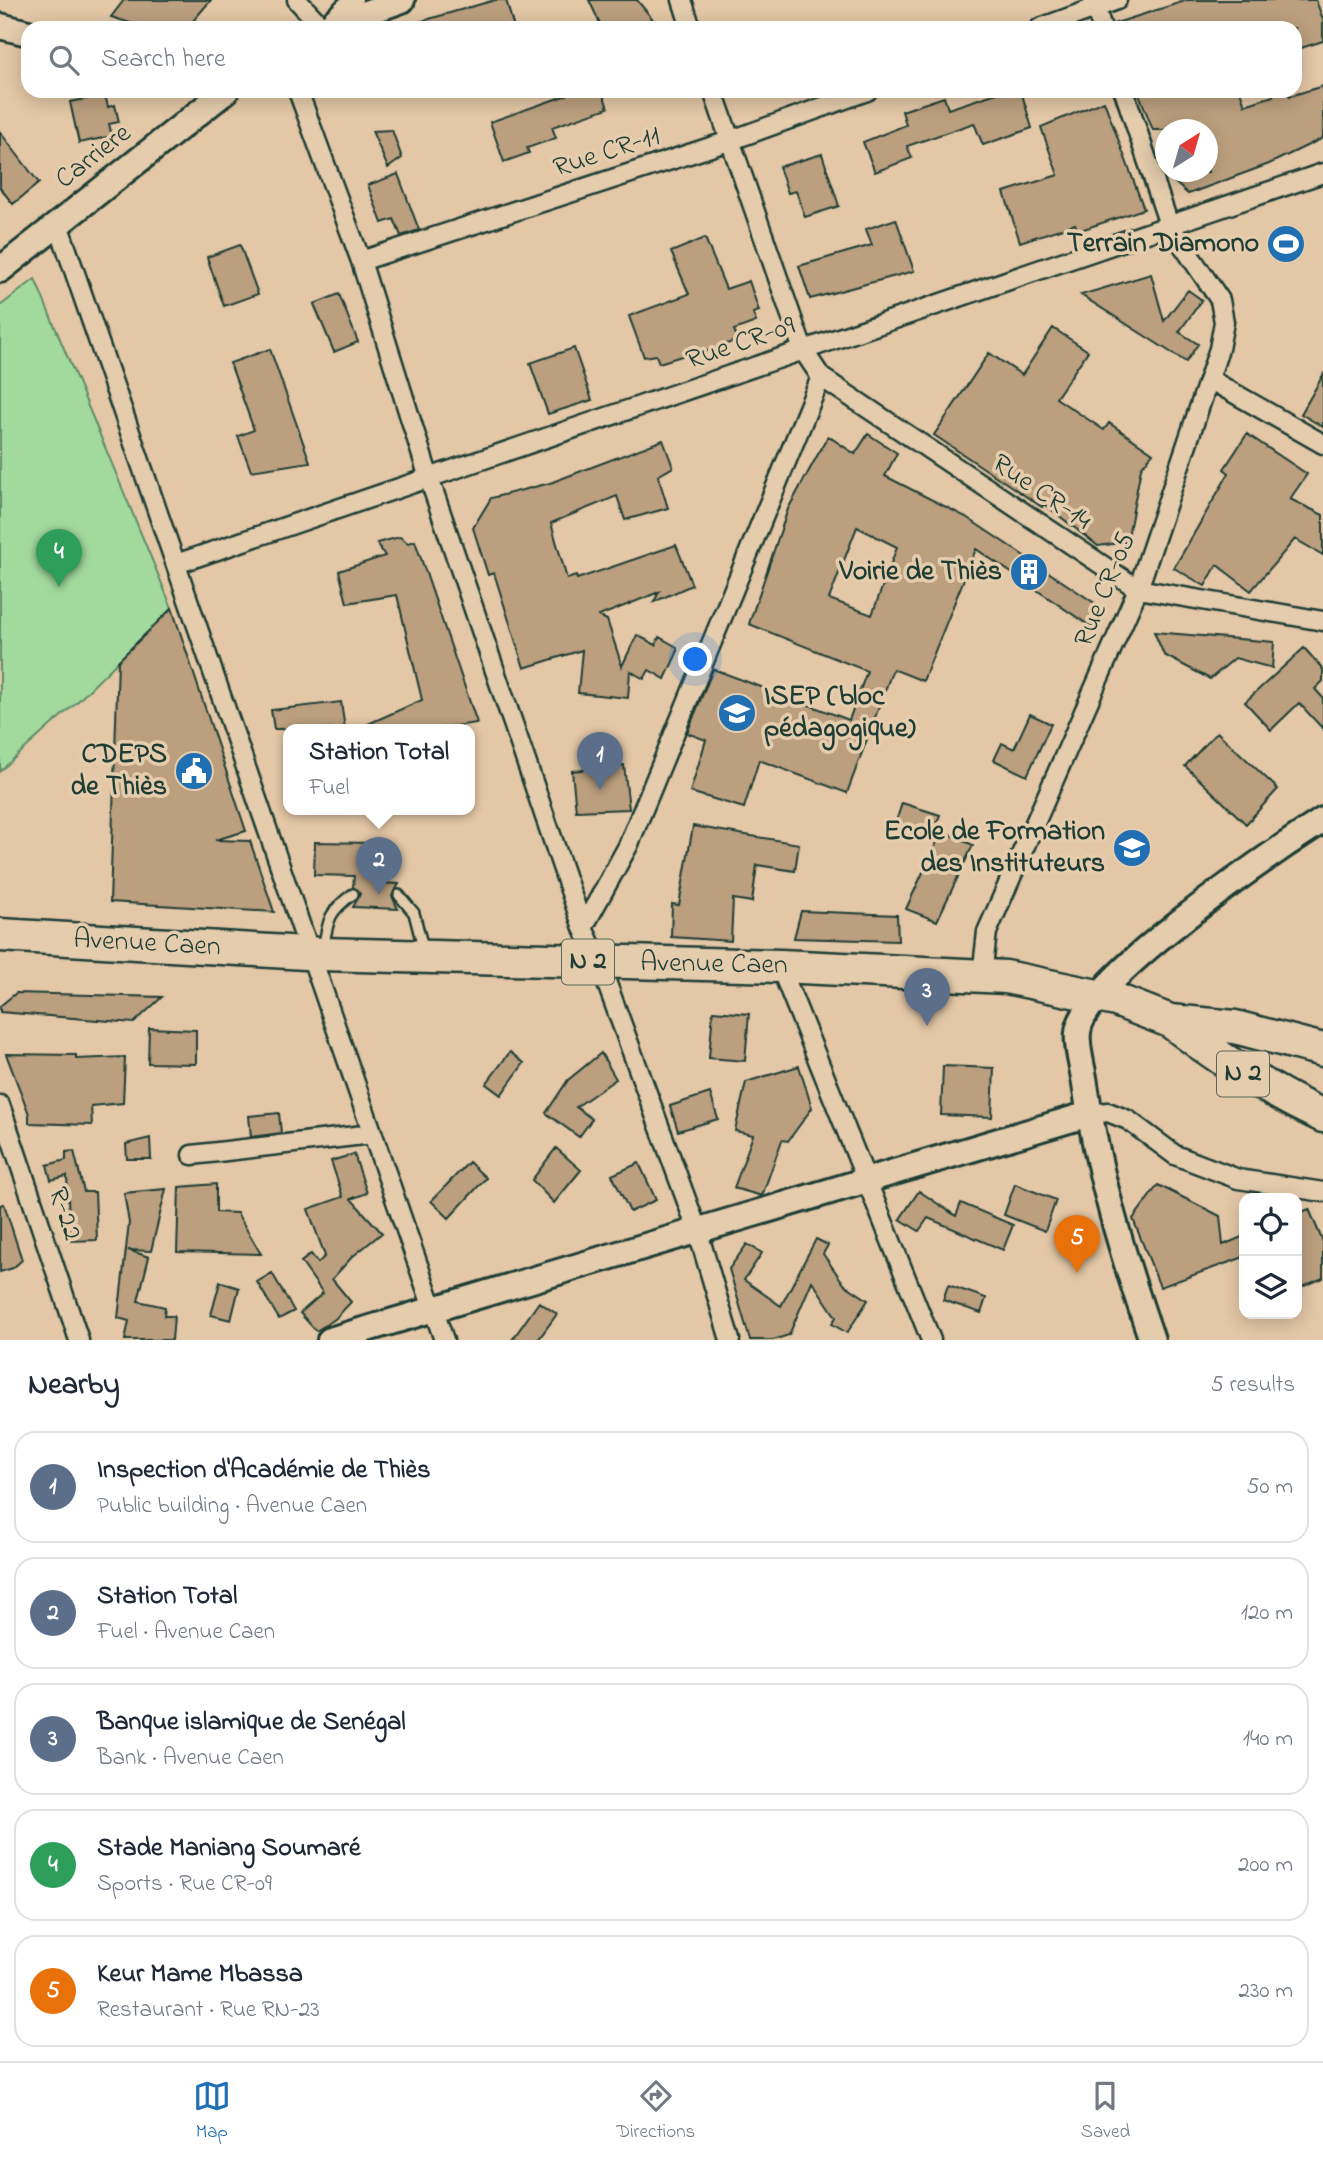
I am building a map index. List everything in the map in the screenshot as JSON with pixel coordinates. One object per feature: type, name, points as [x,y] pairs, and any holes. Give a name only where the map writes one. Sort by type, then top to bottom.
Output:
[{"type":"highway","name":"Avenue Caen","points":[[0,935],[316,954],[780,966],[1006,977],[1096,996],[1170,1021],[1235,1027],[1323,1050]]},
{"type":"highway","name":"Avenue Caen","points":[[1170,1021],[1224,1062],[1272,1092],[1323,1116]]},
{"type":"street","points":[[297,0],[316,21]]},
{"type":"street","points":[[330,21],[353,0]]},
{"type":"street","points":[[343,21],[402,0]]},
{"type":"street","points":[[682,0],[689,21]]},
{"type":"street","points":[[1056,21],[1094,4],[1117,0]]},
{"type":"street","points":[[1094,4],[1100,21]]},
{"type":"street","points":[[0,26],[21,31]]},
{"type":"street","name":"Carriere","points":[[0,270],[217,98]]},
{"type":"street","points":[[301,98],[361,261],[429,478],[583,928],[599,962],[697,1229],[730,1340]]},
{"type":"street","name":"Rue CR-14","points":[[715,98],[803,350],[821,377],[1138,589],[1323,621]]},
{"type":"street","name":"Rue CR-11","points":[[361,261],[729,141],[848,98]]},
{"type":"street","name":"Rue CR-05","points":[[982,976],[987,932],[1138,589],[1209,379],[1224,322],[1220,300],[1169,225],[1126,98]]},
{"type":"street","name":"Rue CR-09","points":[[176,564],[1323,173]]},
{"type":"street","points":[[58,224],[316,954],[372,1134],[444,1340]]},
{"type":"street","points":[[583,928],[628,846],[821,377]]},
{"type":"street","points":[[1209,379],[1323,444]]},
{"type":"street","points":[[1152,1340],[1117,1238],[1089,1114],[1077,1031],[1096,996],[1192,911],[1323,820]]},
{"type":"street","points":[[780,966],[931,1340]]},
{"type":"street","name":"R-22","points":[[0,1105],[79,1340]]},
{"type":"street","points":[[330,1340],[1089,1114],[1108,1112],[1128,1120],[1175,1154],[1238,1180],[1323,1192]]},
{"type":"street","points":[[192,1155],[372,1134]]},
{"type":"lane","points":[[316,954],[335,907],[353,894]]},
{"type":"lane","points":[[399,895],[414,913],[425,957]]},
{"type":"green space","points":[[35,279],[172,608],[77,702],[0,771],[0,306]]},
{"type":"building","points":[[124,0],[211,0],[193,21],[124,21],[111,17]]},
{"type":"building","points":[[495,0],[506,0],[512,21],[422,21]]},
{"type":"building","points":[[589,0],[637,0],[654,21],[599,21]]},
{"type":"building","points":[[1188,0],[1316,0],[1323,20],[1323,41],[1302,48],[1302,21],[1122,21]]},
{"type":"building","points":[[1323,86],[1323,138],[1269,164],[1188,194],[1174,182],[1218,182],[1218,119],[1155,119],[1153,130],[1141,98],[1242,98],[1245,105],[1267,98],[1302,98],[1302,92]]},
{"type":"building","points":[[106,98],[108,107],[115,105],[119,122],[109,124],[112,136],[79,143],[70,102]]},
{"type":"building","points":[[558,98],[604,98],[608,108],[552,127],[556,138],[527,148],[529,153],[504,162],[490,122]]},
{"type":"building","points":[[941,98],[944,98],[948,109],[982,98],[1023,98],[1032,128],[983,145],[974,123],[907,146],[912,158],[875,172],[863,142],[906,125],[902,111]]},
{"type":"building","points":[[1104,101],[1144,209],[1078,231],[1075,224],[1020,242],[1004,192],[1058,175],[1041,127]]},
{"type":"building","points":[[392,130],[402,158],[388,168],[372,131]]},
{"type":"building","points":[[0,132],[39,183],[13,204],[0,188]]},
{"type":"building","points":[[822,154],[839,206],[805,217],[796,191],[788,193],[779,167]]},
{"type":"building","points":[[398,174],[419,230],[401,236],[394,219],[382,223],[368,185]]},
{"type":"building","points":[[896,219],[914,271],[810,299],[799,266],[872,245],[866,229]]},
{"type":"building","points":[[705,238],[726,289],[749,281],[759,311],[753,313],[756,322],[734,330],[738,340],[699,354],[698,351],[659,363],[656,355],[644,357],[629,316],[689,294],[671,252]]},
{"type":"building","points":[[240,245],[258,294],[224,306],[207,257]]},
{"type":"building","points":[[1151,274],[1164,321],[1188,290],[1202,300],[1179,332],[1198,344],[1186,362],[1081,295]]},
{"type":"building","points":[[339,294],[358,342],[334,352],[314,304]]},
{"type":"building","points":[[1053,328],[1088,351],[1056,398],[1104,430],[1109,423],[1153,453],[1141,468],[1127,542],[1098,546],[1044,504],[1042,507],[934,435],[989,353],[1022,375]]},
{"type":"building","points":[[574,348],[592,400],[548,414],[530,363]]},
{"type":"building","points":[[270,349],[310,462],[251,471],[238,436],[254,430],[230,363]]},
{"type":"building","points":[[1323,375],[1323,427],[1301,414]]},
{"type":"building","points":[[868,434],[897,453],[885,476],[966,517],[1105,610],[1093,628],[976,549],[923,681],[893,669],[847,793],[759,760],[744,808],[690,792],[706,740],[687,733],[713,669],[849,720],[867,671],[749,624],[788,509],[828,436],[855,454]],"holes":[[[857,527],[897,547],[872,615],[829,599]]]},
{"type":"building","points":[[1247,434],[1307,474],[1290,499],[1323,515],[1323,555],[1295,539],[1251,591],[1217,565],[1205,586],[1174,568],[1229,473],[1224,469]]},
{"type":"building","points":[[663,440],[673,467],[658,476],[668,508],[625,520],[617,496],[551,523],[567,579],[576,576],[577,579],[676,545],[692,585],[654,602],[659,592],[599,616],[607,620],[622,666],[637,635],[656,645],[659,637],[677,647],[677,653],[665,679],[649,670],[644,679],[630,671],[628,698],[578,693],[582,650],[524,668],[494,573],[488,575],[473,528],[491,498],[550,483]]},
{"type":"building","points":[[400,537],[408,543],[415,541],[477,723],[368,724],[422,700],[397,595],[347,603],[339,571],[385,556],[377,543]]},
{"type":"building","name":"CDEPS de Thiès","points":[[172,608],[246,831],[215,840],[250,841],[274,912],[110,902],[118,661]]},
{"type":"building","points":[[1154,632],[1274,642],[1272,668],[1235,658],[1210,679],[1164,655]]},
{"type":"building","points":[[1304,648],[1323,669],[1323,681],[1315,689],[1323,698],[1323,729],[1299,703],[1271,730],[1245,702]]},
{"type":"building","points":[[341,702],[344,724],[283,724],[283,729],[274,729],[271,710]]},
{"type":"building","points":[[1030,714],[1051,724],[1027,776],[994,760],[1002,743],[1014,749]]},
{"type":"building","points":[[1217,732],[1278,789],[1246,824],[1185,766]]},
{"type":"building","points":[[624,765],[629,809],[576,811],[572,771]]},
{"type":"building","points":[[902,803],[940,815],[930,841],[893,831]]},
{"type":"building","points":[[693,826],[799,844],[795,871],[757,865],[752,902],[733,899],[731,941],[671,937],[672,904],[679,905]]},
{"type":"building","points":[[942,831],[973,845],[937,921],[906,909]]},
{"type":"building","points":[[315,842],[371,843],[371,848],[381,848],[381,883],[399,884],[392,896],[398,909],[353,907],[360,894],[353,887],[354,876],[314,875]]},
{"type":"building","points":[[801,911],[897,915],[898,941],[794,938]]},
{"type":"building","points":[[16,993],[162,997],[134,1023],[0,1012],[0,1006]]},
{"type":"building","points":[[713,1011],[749,1014],[745,1061],[709,1058]]},
{"type":"building","points":[[149,1028],[196,1030],[196,1064],[148,1063]]},
{"type":"building","points":[[510,1052],[524,1063],[501,1095],[486,1084]]},
{"type":"building","points":[[601,1053],[616,1079],[576,1107],[592,1119],[579,1137],[546,1113],[568,1080]]},
{"type":"building","points":[[6,1054],[76,1055],[76,1059],[125,1057],[123,1103],[91,1106],[92,1125],[29,1123],[29,1114]]},
{"type":"building","points":[[799,1066],[812,1108],[788,1141],[782,1140],[762,1196],[734,1188],[753,1135],[735,1131],[746,1082]]},
{"type":"building","points":[[943,1066],[994,1068],[992,1117],[941,1115]]},
{"type":"building","points":[[710,1093],[718,1119],[678,1131],[670,1106]]},
{"type":"building","points":[[279,1113],[281,1133],[251,1137],[249,1116]]},
{"type":"building","points":[[150,1138],[151,1159],[127,1159],[126,1144]]},
{"type":"building","points":[[556,1148],[581,1170],[554,1203],[532,1180]]},
{"type":"building","points":[[74,1151],[84,1192],[95,1192],[97,1240],[70,1241],[67,1176],[51,1180],[47,1165],[66,1160],[66,1152]]},
{"type":"building","points":[[354,1154],[367,1193],[351,1199],[382,1233],[352,1257],[332,1279],[351,1302],[335,1319],[316,1331],[300,1313],[323,1293],[301,1262],[311,1254],[318,1263],[325,1256],[308,1209],[343,1197],[331,1161]]},
{"type":"building","points":[[469,1162],[486,1178],[449,1218],[431,1201]]},
{"type":"building","points":[[639,1163],[656,1200],[630,1212],[612,1175]]},
{"type":"building","points":[[216,1184],[216,1212],[237,1213],[261,1254],[177,1252],[179,1187]]},
{"type":"building","points":[[1015,1184],[1056,1200],[1045,1231],[1004,1215]]},
{"type":"building","points":[[1158,1185],[1220,1216],[1223,1245],[1239,1238],[1239,1259],[1160,1287],[1133,1219]]},
{"type":"building","points":[[166,1189],[151,1251],[128,1250],[149,1257],[138,1301],[165,1307],[164,1316],[174,1316],[172,1340],[125,1340],[129,1321],[118,1318],[129,1223],[124,1193]]},
{"type":"building","points":[[919,1191],[956,1216],[961,1203],[1013,1225],[1003,1250],[928,1218],[919,1231],[900,1219]]},
{"type":"building","points":[[4,1204],[22,1260],[13,1268],[0,1272],[0,1205]]},
{"type":"building","points":[[1309,1209],[1323,1242],[1323,1278],[1302,1287],[1302,1256],[1302,1212]]},
{"type":"building","points":[[816,1239],[828,1245],[823,1254],[844,1284],[868,1300],[847,1333],[832,1324],[836,1317],[812,1281],[789,1335],[773,1340],[750,1340],[729,1269],[747,1244],[762,1253],[744,1280],[781,1306]]},
{"type":"building","points":[[272,1273],[294,1311],[279,1319],[257,1282]]},
{"type":"building","points":[[220,1282],[239,1288],[231,1320],[211,1315]]},
{"type":"building","points":[[948,1285],[986,1298],[981,1313],[943,1300]]},
{"type":"building","points":[[539,1302],[557,1314],[538,1340],[512,1340]]},
{"type":"place","name":"Terrain Diamono","points":[[1286,244]]},
{"type":"place","name":"Voirie de Thiès","points":[[1029,572]]},
{"type":"place","name":"Stade Maniang Soumaré","points":[[59,587]]},
{"type":"place","name":"ISEP (bloc pédagogique)","points":[[737,713]]},
{"type":"place","name":"CDEPS de Thiès","points":[[194,771]]},
{"type":"place","name":"Inspection d'Académie de Thiès","points":[[600,790]]},
{"type":"place","name":"Ecole de Formation des Instituteurs","points":[[1132,848]]},
{"type":"place","name":"Station Total","points":[[379,895]]},
{"type":"place","name":"Banque islamique de Senégal","points":[[927,1026]]},
{"type":"place","name":"Keur Mame Mbassa","points":[[1077,1273]]}]
